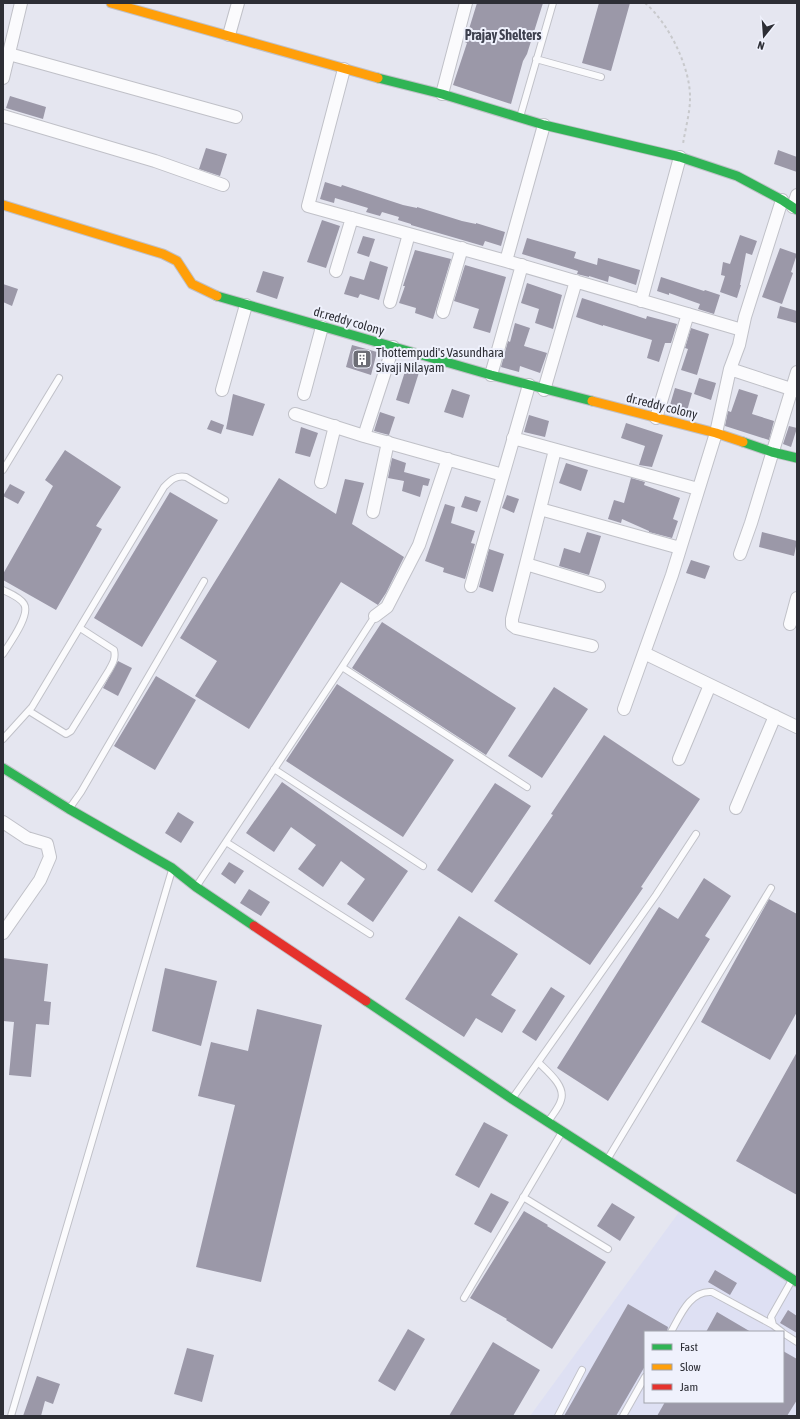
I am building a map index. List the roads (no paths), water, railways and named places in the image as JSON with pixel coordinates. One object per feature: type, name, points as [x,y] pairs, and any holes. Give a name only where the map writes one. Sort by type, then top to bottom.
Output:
[{"type":"street","points":[[3,78],[21,3]]},
{"type":"street","points":[[110,3],[133,6],[344,69],[442,94],[544,125],[680,158],[737,176],[795,208],[797,195]]},
{"type":"street","points":[[229,35],[238,3]]},
{"type":"street","points":[[442,94],[466,3]]},
{"type":"street","points":[[9,54],[236,118]]},
{"type":"street","points":[[344,69],[308,206],[506,260],[742,330]]},
{"type":"street","points":[[3,116],[155,161],[223,184]]},
{"type":"street","points":[[506,260],[544,125]]},
{"type":"street","points":[[641,300],[680,158]]},
{"type":"street","points":[[624,709],[680,548],[716,433],[730,369],[782,200]]},
{"type":"street","name":"dr.reddy colony","points":[[3,205],[163,254],[177,261],[192,284],[214,295],[544,390],[716,433],[772,452],[797,458]]},
{"type":"street","points":[[336,271],[352,218]]},
{"type":"street","points":[[390,302],[409,234]]},
{"type":"street","points":[[443,312],[462,248]]},
{"type":"street","points":[[491,375],[522,265]]},
{"type":"street","points":[[544,390],[576,281]]},
{"type":"street","points":[[222,390],[246,305]]},
{"type":"street","points":[[656,418],[688,314]]},
{"type":"street","points":[[304,394],[322,327]]},
{"type":"street","points":[[364,436],[393,347]]},
{"type":"street","points":[[730,369],[794,390]]},
{"type":"street","points":[[740,554],[772,452],[794,390],[797,372]]},
{"type":"street","points":[[471,586],[529,385]]},
{"type":"street","points":[[295,414],[364,436],[503,475]]},
{"type":"street","points":[[321,482],[335,426]]},
{"type":"street","points":[[513,438],[698,489]]},
{"type":"street","points":[[373,512],[388,442]]},
{"type":"street","points":[[555,450],[512,619],[512,625],[516,628],[592,646]]},
{"type":"street","points":[[375,616],[387,607],[419,545],[448,459]]},
{"type":"street","points":[[540,508],[680,548]]},
{"type":"street","points":[[526,564],[599,586]]},
{"type":"street","points":[[790,624],[797,598]]},
{"type":"street","points":[[644,653],[797,727]]},
{"type":"street","points":[[679,759],[710,685]]},
{"type":"street","points":[[736,808],[775,716]]},
{"type":"street","points":[[3,768],[69,809],[172,868],[196,887],[512,1099],[795,1280]]},
{"type":"street","points":[[3,822],[28,838],[46,844],[50,857],[40,880],[3,933]]},
{"type":"lane","points":[[520,117],[553,3]]},
{"type":"lane","points":[[536,59],[601,77]]},
{"type":"lane","points":[[3,470],[59,378]]},
{"type":"lane","points":[[3,739],[29,711],[160,493],[169,482],[174,478],[186,476],[225,500]]},
{"type":"lane","points":[[69,809],[81,792],[204,581]]},
{"type":"lane","points":[[3,590],[22,601],[26,608],[26,614],[22,623],[3,654]]},
{"type":"lane","points":[[196,887],[375,616]]},
{"type":"lane","points":[[29,711],[66,734],[71,731],[109,670],[115,660],[114,650],[80,628]]},
{"type":"lane","points":[[342,667],[527,787]]},
{"type":"lane","points":[[274,769],[423,866]]},
{"type":"lane","points":[[512,1099],[656,895],[696,834]]},
{"type":"lane","points":[[226,842],[370,934]]},
{"type":"lane","points":[[11,1416],[172,868]]},
{"type":"lane","points":[[607,1160],[771,888]]},
{"type":"lane","points":[[538,1062],[555,1080],[561,1089],[562,1099],[548,1122]]},
{"type":"lane","points":[[464,1298],[562,1131]]},
{"type":"lane","points":[[523,1197],[608,1249]]},
{"type":"lane","points":[[773,1325],[771,1317],[795,1280]]},
{"type":"lane","points":[[672,1331],[691,1300],[698,1294],[705,1291],[712,1292],[773,1325],[781,1331]]},
{"type":"lane","points":[[784,1333],[797,1342]]},
{"type":"lane","points":[[558,1416],[582,1370]]},
{"type":"lane","points":[[623,1416],[644,1379]]},
{"type":"place","name":"Thottempudi's Vasundhara Sivaji Nilayam","points":[[362,359]]},
{"type":"district","name":"Prajay Shelters","points":[[503,35]]}]
